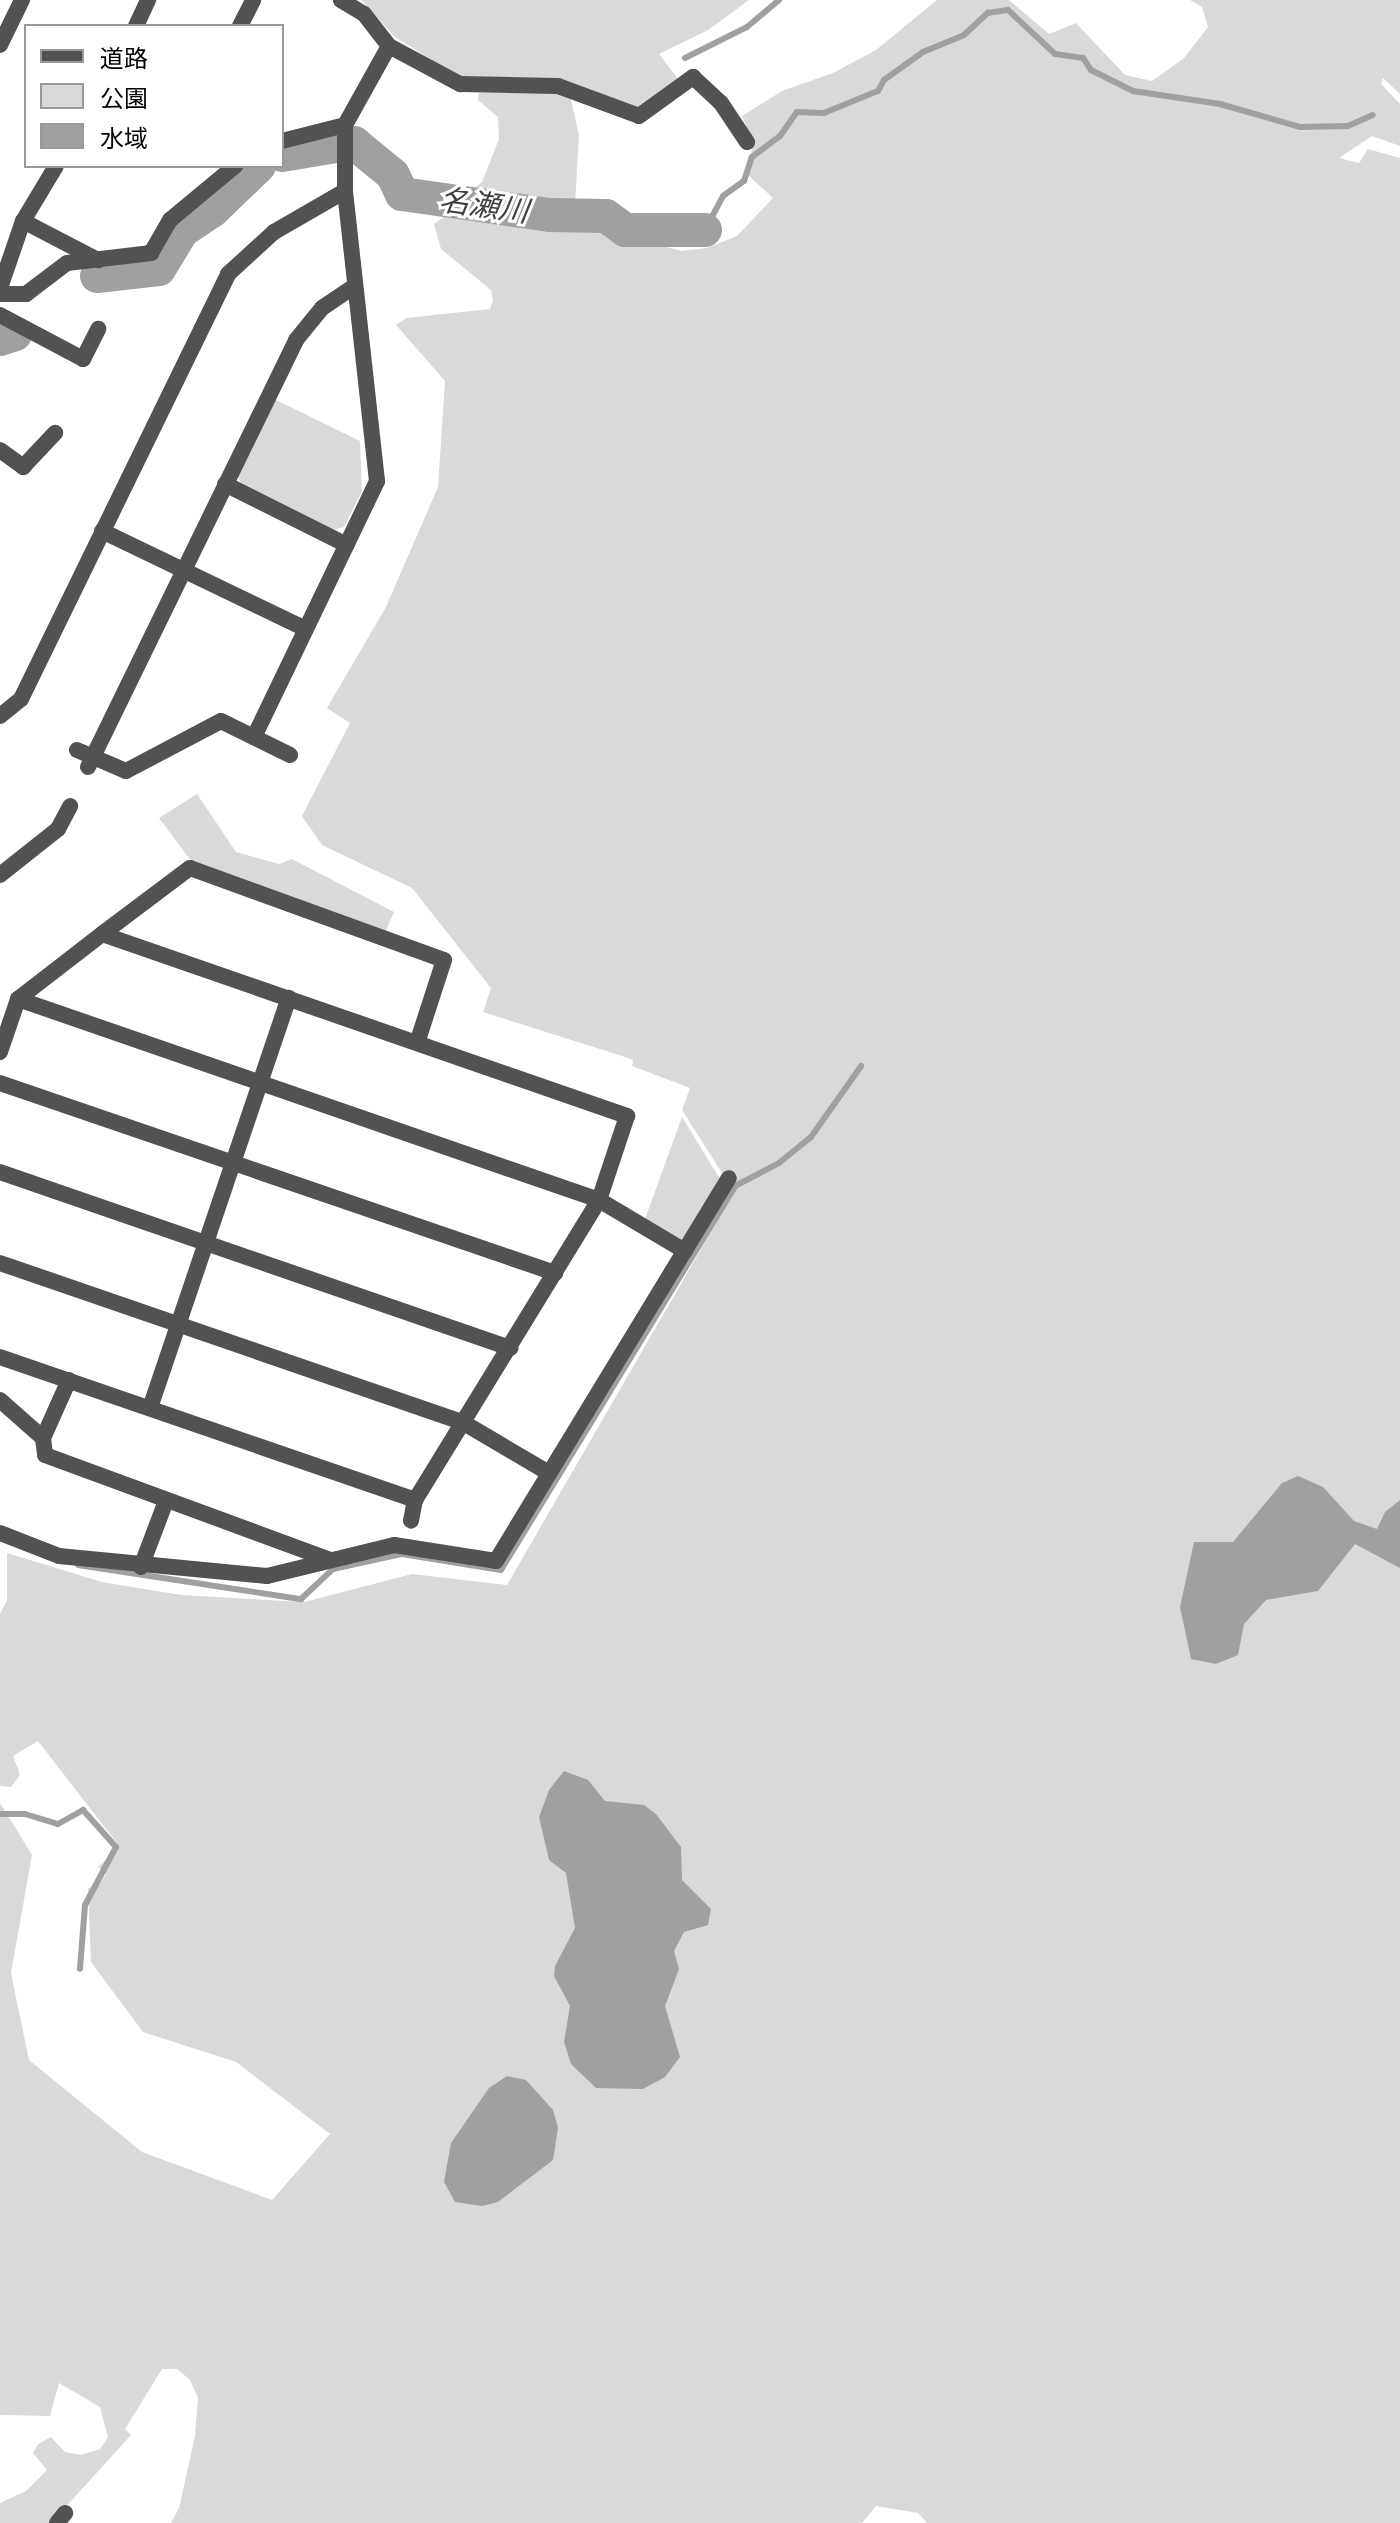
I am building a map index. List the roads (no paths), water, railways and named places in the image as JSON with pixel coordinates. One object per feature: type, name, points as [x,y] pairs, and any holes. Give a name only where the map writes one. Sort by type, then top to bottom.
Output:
[{"type":"street","points":[[0,45],[22,0]]},
{"type":"street","points":[[137,24],[148,0]]},
{"type":"street","points":[[241,24],[253,0]]},
{"type":"street","points":[[341,0],[364,14],[389,46],[460,84],[558,86],[639,116],[693,77],[721,103],[747,142]]},
{"type":"street","points":[[254,737],[377,481],[345,191],[345,125],[389,46]]},
{"type":"street","points":[[284,140],[345,125]]},
{"type":"street","points":[[55,168],[23,221],[0,291],[26,294],[67,263],[151,253],[170,220],[233,168]]},
{"type":"street","points":[[0,716],[19,707],[228,274],[274,232],[345,191]]},
{"type":"street","points":[[23,221],[98,260]]},
{"type":"street","points":[[290,755],[221,721],[126,771],[86,758],[307,323],[355,286]]},
{"type":"street","points":[[0,315],[83,359],[98,329]]},
{"type":"street","points":[[0,450],[23,467],[55,433]]},
{"type":"street","points":[[225,484],[347,545]]},
{"type":"street","points":[[102,531],[306,629]]},
{"type":"street","points":[[0,875],[58,829],[70,806]]},
{"type":"street","points":[[0,1052],[18,999],[102,934],[109,923],[190,868],[444,960],[417,1043]]},
{"type":"street","points":[[102,934],[627,1116],[599,1200],[415,1500],[411,1521]]},
{"type":"street","points":[[150,1408],[289,998]]},
{"type":"street","points":[[18,999],[599,1200],[685,1251]]},
{"type":"street","points":[[0,1083],[555,1273]]},
{"type":"street","points":[[0,1172],[510,1348]]},
{"type":"street","points":[[0,1533],[59,1556],[141,1567],[267,1576],[405,1542],[496,1561],[729,1178]]},
{"type":"street","points":[[0,1263],[464,1423],[549,1473]]},
{"type":"street","points":[[0,1357],[415,1500]]},
{"type":"street","points":[[69,1380],[43,1438],[45,1455],[331,1561]]},
{"type":"street","points":[[0,1400],[43,1438]]},
{"type":"street","points":[[141,1567],[166,1501]]},
{"type":"water","points":[[1298,1476],[1323,1487],[1354,1521],[1377,1529],[1385,1512],[1400,1500],[1400,1568],[1355,1544],[1318,1591],[1266,1600],[1244,1624],[1238,1655],[1216,1664],[1191,1659],[1180,1607],[1194,1542],[1233,1542],[1282,1483]]},
{"type":"water","points":[[564,1771],[588,1780],[605,1801],[644,1805],[656,1814],[681,1847],[682,1880],[711,1909],[708,1925],[684,1932],[674,1951],[679,1969],[665,2006],[680,2057],[665,2077],[643,2089],[596,2088],[571,2064],[564,2042],[570,2006],[554,1976],[555,1966],[575,1928],[566,1873],[549,1860],[539,1817],[549,1790]]},
{"type":"water","points":[[507,2076],[526,2080],[553,2110],[558,2128],[553,2160],[498,2202],[482,2206],[455,2202],[444,2182],[451,2143],[489,2088]]},
{"type":"waterway","points":[[685,58],[747,27],[779,0]]},
{"type":"waterway","points":[[705,230],[723,196],[744,181],[752,157],[780,136],[797,112],[824,113],[878,91],[884,80],[923,52],[964,35],[988,13],[1008,10],[1055,54],[1083,58],[1091,70],[1133,91],[1220,104],[1300,127],[1348,126],[1373,115]]},
{"type":"waterway","name":"名瀬川","points":[[284,155],[354,143],[393,175],[402,194],[550,215],[606,216],[625,230],[705,230]]},
{"type":"waterway","name":"名瀬川","points":[[97,276],[159,269],[182,231],[212,211],[257,168]]},
{"type":"waterway","name":"名瀬川","points":[[0,339],[15,334]]},
{"type":"waterway","points":[[78,1565],[301,1599],[333,1569],[402,1554],[501,1570],[735,1186],[779,1163],[811,1137],[861,1066]]},
{"type":"waterway","points":[[0,1814],[25,1814],[58,1824],[83,1810],[116,1847],[85,1905],[80,1969]]}]
